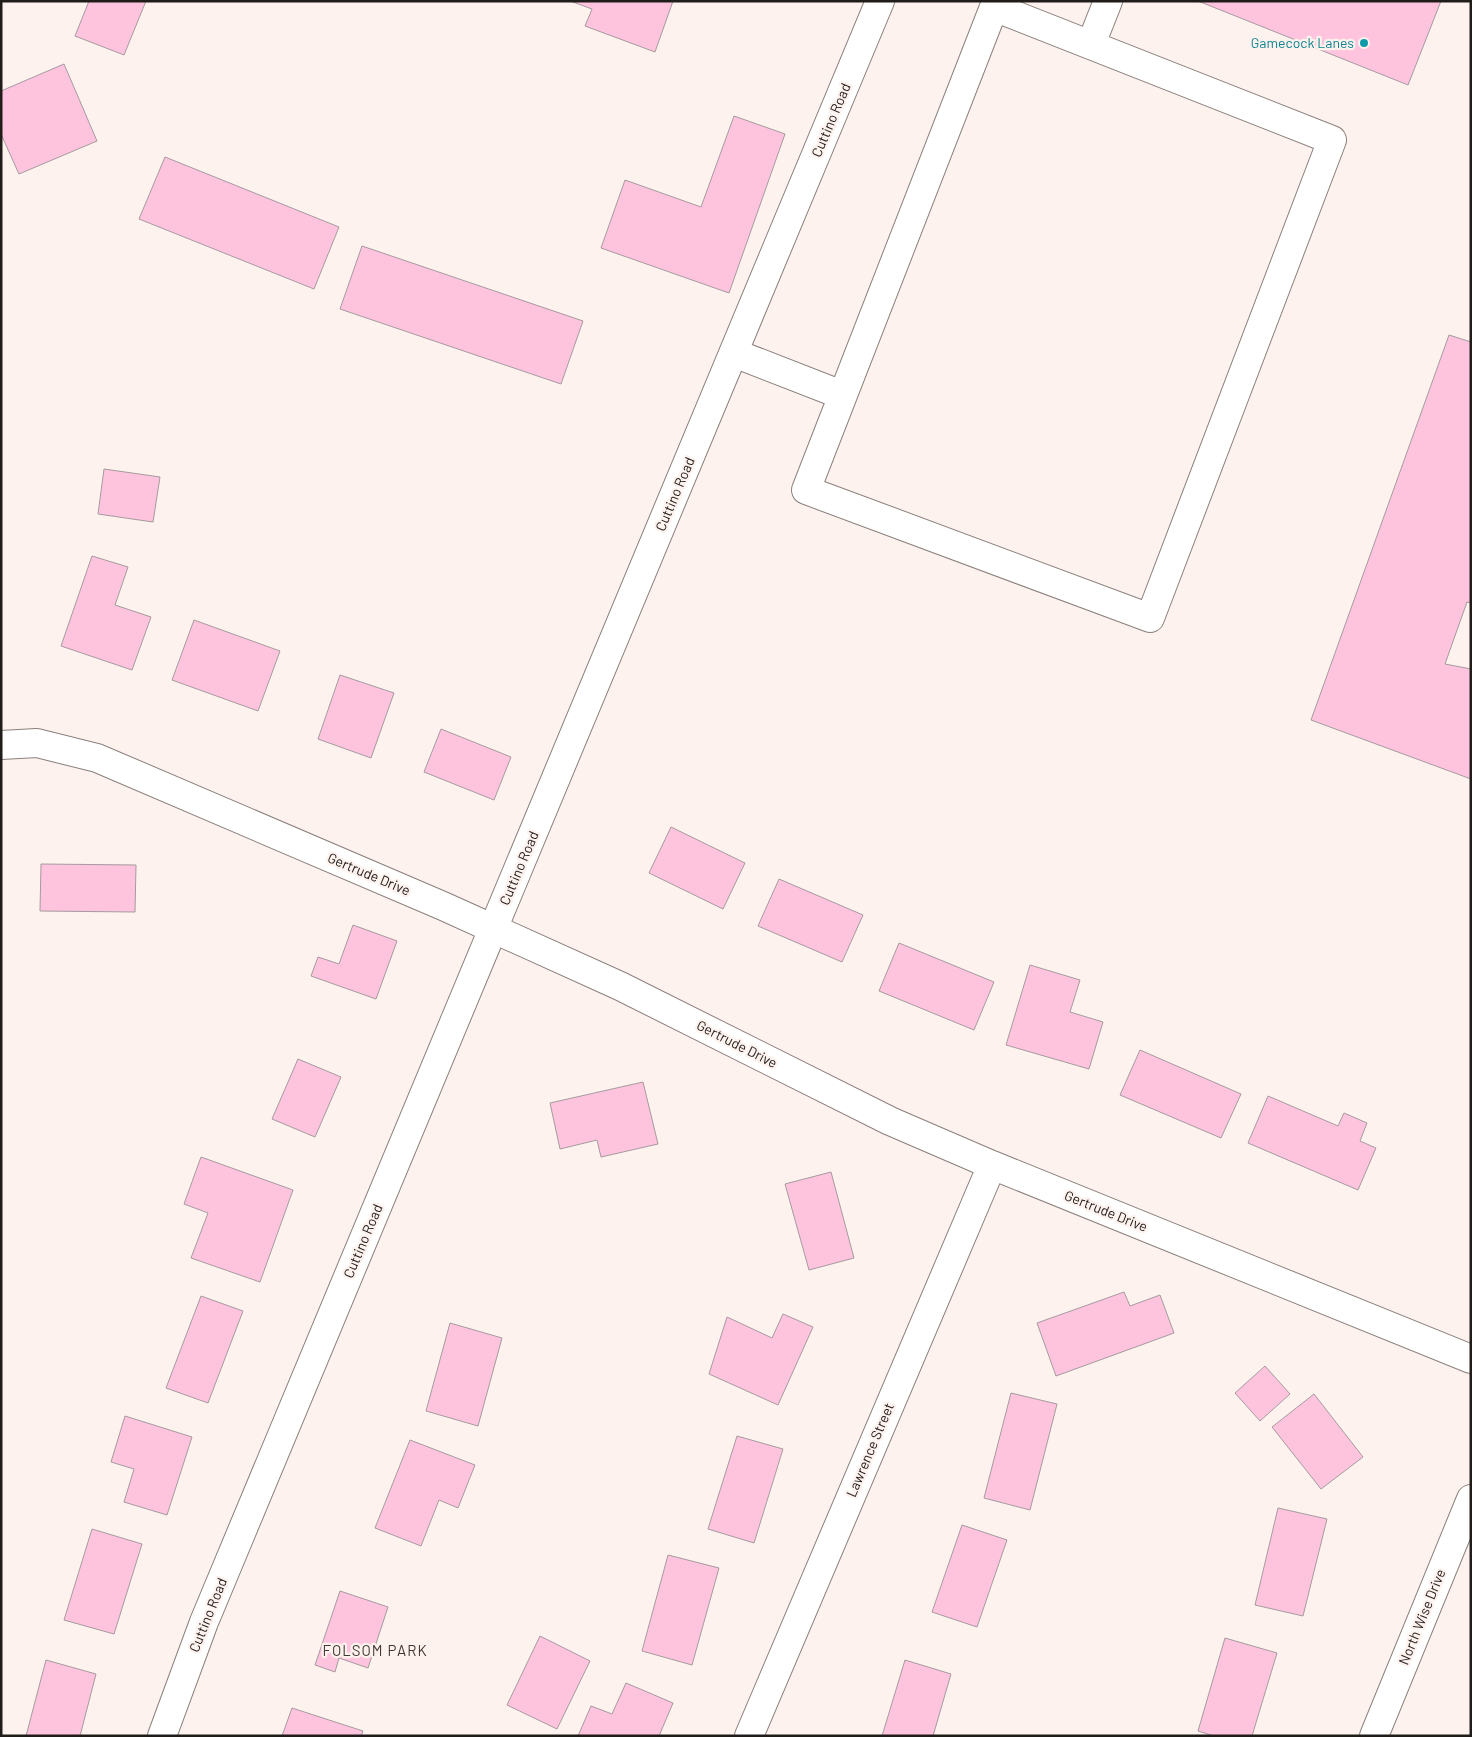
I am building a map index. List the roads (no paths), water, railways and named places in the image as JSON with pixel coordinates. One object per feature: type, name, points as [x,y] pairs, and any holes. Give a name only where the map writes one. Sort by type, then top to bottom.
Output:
[{"type":"street","name":"Cuttino Road","points":[[162,1736],[204,1622],[880,1]]},
{"type":"street","points":[[1091,44],[1108,1]]},
{"type":"street","points":[[994,7],[1091,44],[1332,140],[1150,618],[806,490],[994,7]]},
{"type":"street","points":[[734,353],[842,395]]},
{"type":"street","name":"Gertrude Drive","points":[[1,745],[37,743],[97,758],[494,929],[620,986],[890,1121],[992,1165],[1471,1359]]},
{"type":"street","name":"Lawrence Street","points":[[749,1736],[992,1165]]},
{"type":"street","name":"North Wise Drive","points":[[1374,1736],[1471,1499]]},
{"type":"place","name":"Gamecock Lanes","points":[[1364,43]]},
{"type":"district","name":"FOLSOM PARK","points":[[375,1651]]}]
